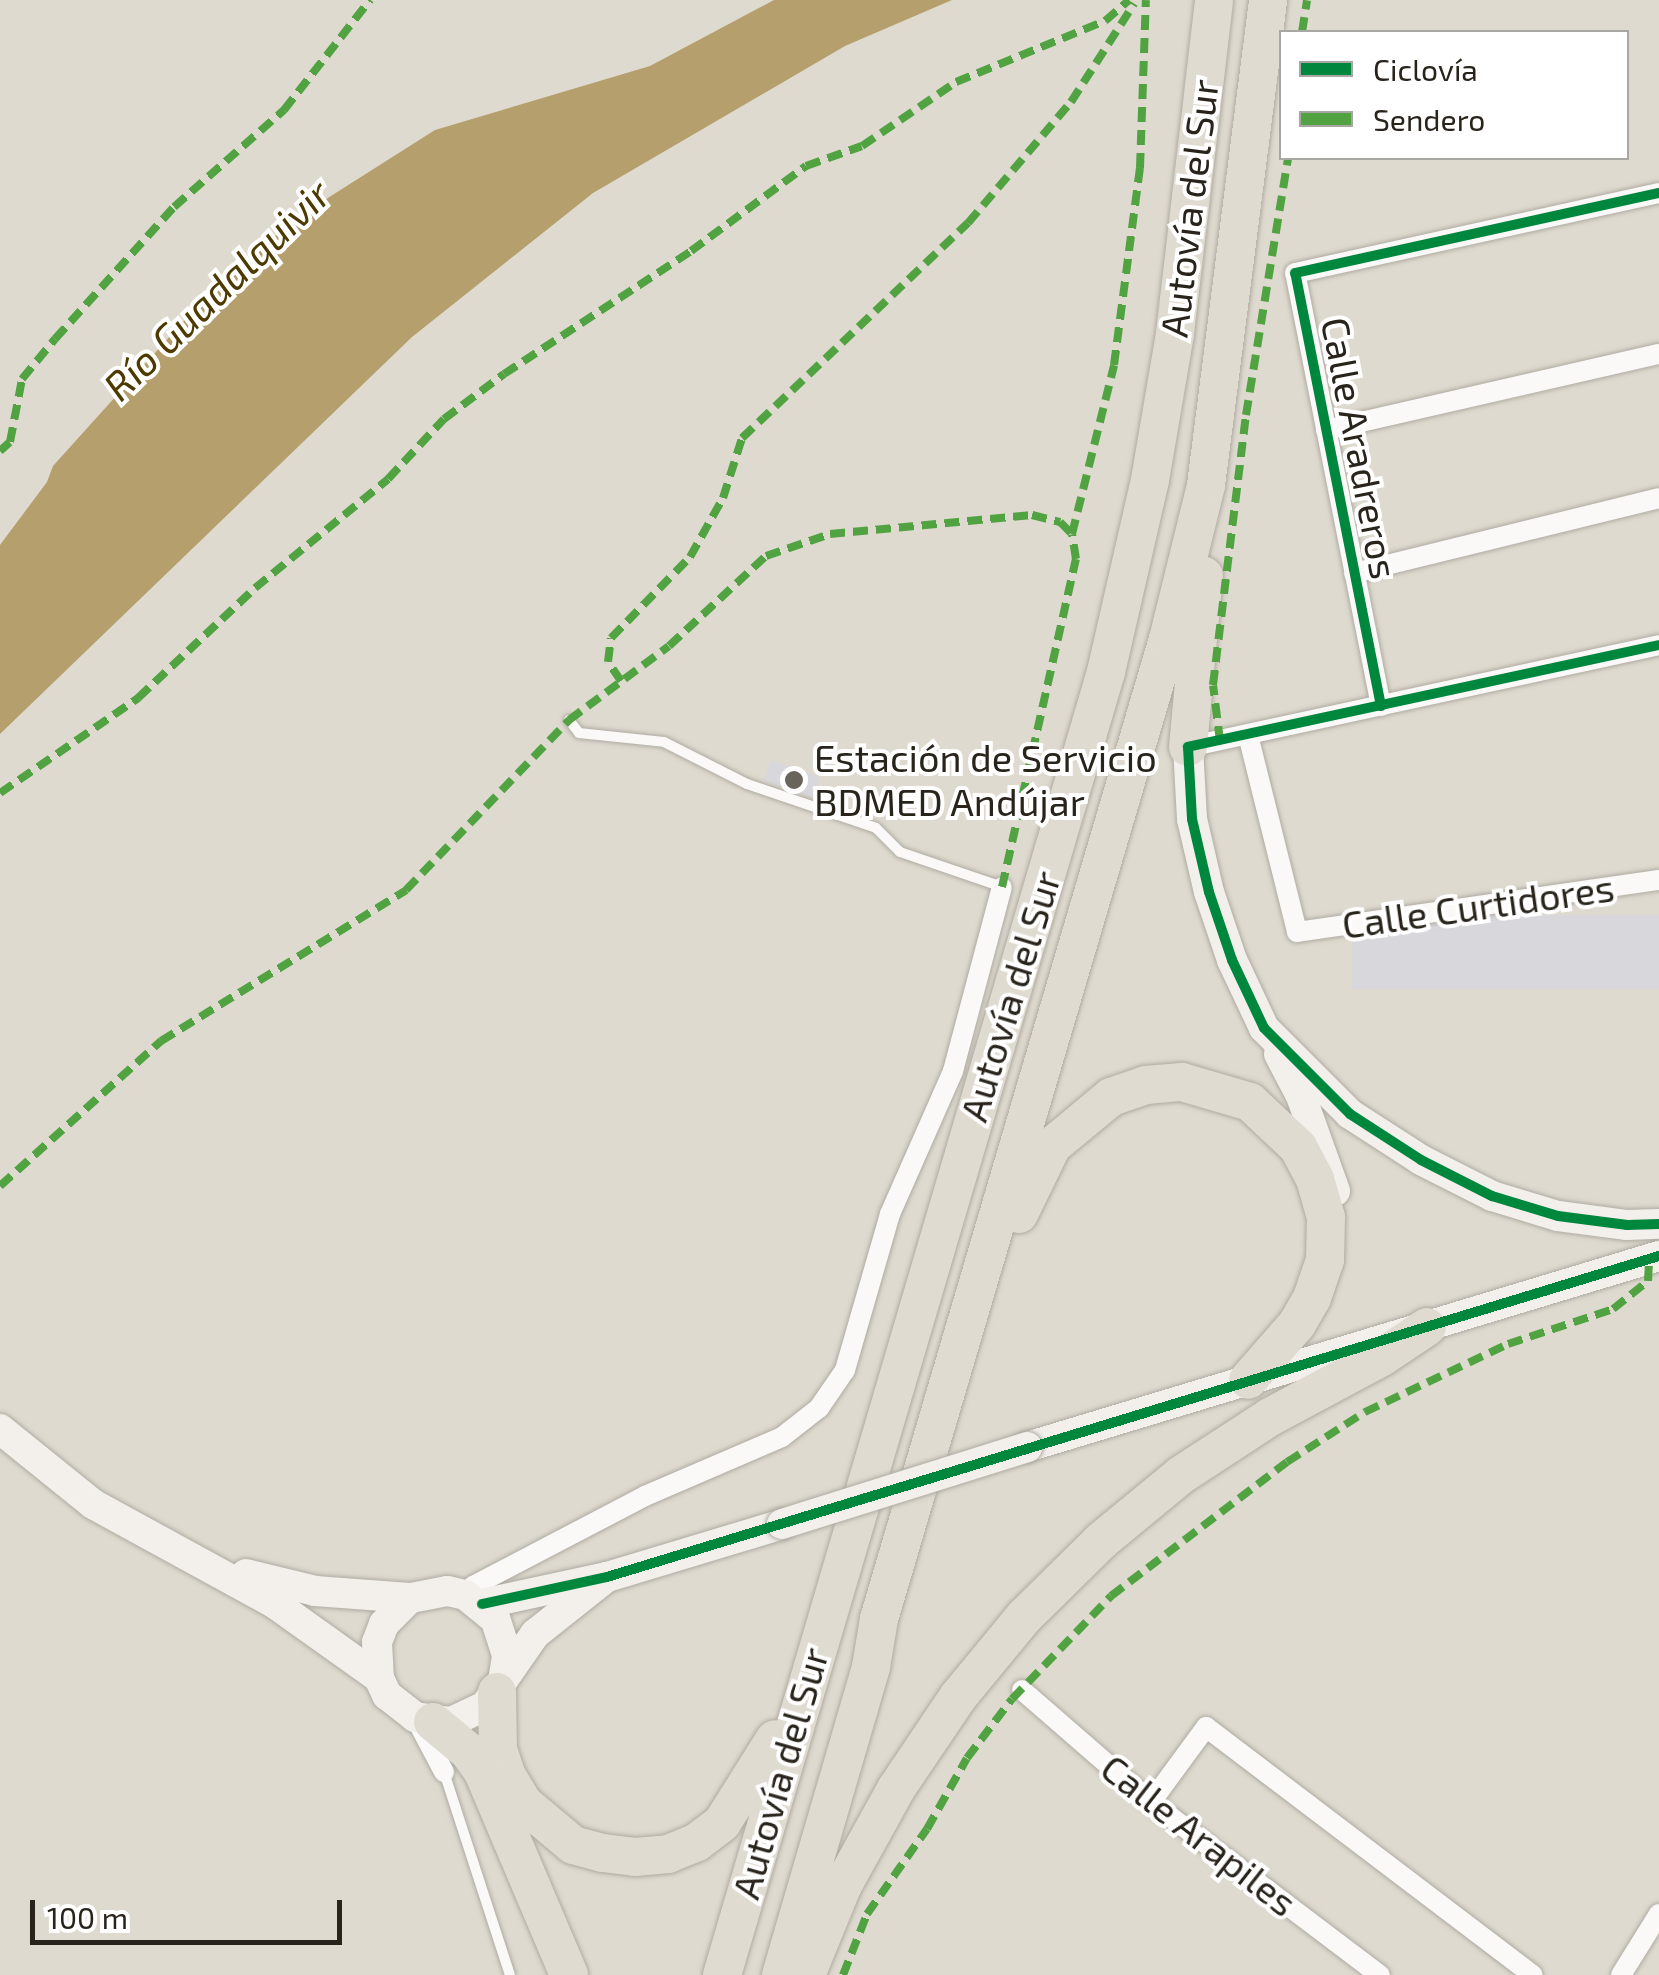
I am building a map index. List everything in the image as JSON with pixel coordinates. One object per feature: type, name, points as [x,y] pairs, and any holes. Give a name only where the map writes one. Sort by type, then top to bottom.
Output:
[{"type":"highway","name":"Autovía del Sur","points":[[722,1975],[1106,672],[1150,480],[1175,333],[1214,0]]},
{"type":"highway","name":"Autovía del Sur","points":[[781,1975],[870,1667],[879,1619],[1168,639],[1206,485],[1268,0]]},
{"type":"highway","points":[[1188,747],[1204,572],[1206,485]]},
{"type":"highway","points":[[870,1667],[895,1622],[1032,1181],[1052,1146],[1111,1096],[1146,1085],[1182,1082],[1250,1102],[1298,1147],[1315,1178],[1326,1216],[1325,1260],[1297,1324],[1248,1380]]},
{"type":"highway","points":[[806,1975],[843,1884],[896,1789],[958,1697],[1024,1617],[1101,1541],[1181,1475],[1270,1417],[1382,1357],[1427,1327]]},
{"type":"highway","points":[[500,1683],[498,1749],[507,1776],[524,1804],[573,1844],[635,1858],[668,1854],[697,1842],[722,1823],[802,1695]]},
{"type":"highway","points":[[436,1724],[468,1752],[483,1772],[569,1975]]},
{"type":"street","name":"Calle Aradreros","points":[[1381,706],[1295,273],[1659,193]]},
{"type":"street","points":[[1326,430],[1659,354]]},
{"type":"street","points":[[1354,573],[1659,498]]},
{"type":"street","points":[[1288,1367],[1318,1313],[1334,1273],[1341,1226],[1334,1185],[1301,1096],[1232,960],[1209,892],[1192,820],[1188,747],[1659,645]]},
{"type":"street","name":"Calle Curtidores","points":[[1248,735],[1297,932],[1659,880]]},
{"type":"street","points":[[500,1683],[504,1636],[473,1600],[473,1586],[645,1496],[782,1437],[819,1408],[845,1370],[890,1214],[953,1072],[1002,886]]},
{"type":"street","points":[[1264,1028],[1350,1114],[1421,1160],[1474,1187],[1558,1216],[1628,1225],[1659,1224]]},
{"type":"street","points":[[204,1565],[315,1591],[410,1598],[428,1592],[473,1600],[607,1577],[1659,1256]]},
{"type":"street","points":[[0,1429],[93,1504],[145,1537],[274,1603],[379,1678],[400,1708],[436,1724],[469,1716],[500,1683],[535,1634],[607,1577]]},
{"type":"street","points":[[379,1678],[377,1642],[384,1624],[410,1598]]},
{"type":"street","name":"Calle Arapiles","points":[[1022,1690],[1151,1802],[1380,1975]]},
{"type":"street","points":[[436,1724],[444,1772]]},
{"type":"street","points":[[436,1724],[444,1772]]},
{"type":"street","points":[[1151,1802],[1206,1727],[1533,1975]]},
{"type":"street","points":[[1621,1975],[1659,1914]]},
{"type":"lane","points":[[569,720],[580,733],[664,742],[747,784],[876,828],[900,852],[1002,886]]},
{"type":"lane","points":[[444,1772],[510,1975]]},
{"type":"water","name":"Río Guadalquivir","points":[[774,0],[952,0],[845,46],[593,193],[412,337],[0,734],[0,545],[47,482],[53,466],[226,274],[312,208],[435,130],[650,66]]},
{"type":"building","points":[[771,760],[820,777],[813,798],[764,781]]},
{"type":"building","points":[[1352,915],[1659,915],[1659,989],[1352,989]]},
{"type":"marked path","points":[[0,451],[10,442],[22,379],[174,207],[284,110],[370,0]]},
{"type":"marked path","points":[[0,793],[138,698],[255,588],[388,479],[444,419],[504,374],[691,251],[806,166],[862,146],[956,82],[1105,21],[1129,0]]},
{"type":"marked path","points":[[1002,887],[1076,559],[1072,534],[1114,365],[1140,168],[1146,0]]},
{"type":"marked path","points":[[1302,30],[1307,0]]},
{"type":"marked path","points":[[621,681],[608,662],[611,638],[690,557],[723,498],[742,438],[968,223],[1071,102],[1134,4]]},
{"type":"marked path","points":[[1220,741],[1213,685],[1246,415],[1288,160]]},
{"type":"marked path","points":[[0,1186],[161,1041],[406,890],[569,720],[669,646],[766,556],[830,534],[1032,515],[1060,522],[1072,534]]},
{"type":"marked path","points":[[843,1975],[867,1914],[927,1829],[967,1758],[1012,1699],[1111,1596],[1287,1462],[1365,1412],[1508,1344],[1613,1309],[1648,1281],[1649,1259]]},
{"type":"cycle path","points":[[1381,706],[1295,273],[1659,193]]},
{"type":"cycle path","points":[[1659,645],[1188,747],[1192,819],[1209,892],[1232,960],[1264,1028],[1350,1114],[1421,1160],[1492,1196],[1558,1216],[1627,1225],[1659,1224]]},
{"type":"cycle path","points":[[482,1604],[607,1577],[1659,1256]]},
{"type":"place","name":"Estación de Servicio BDMED Andújar","points":[[794,780]]}]
